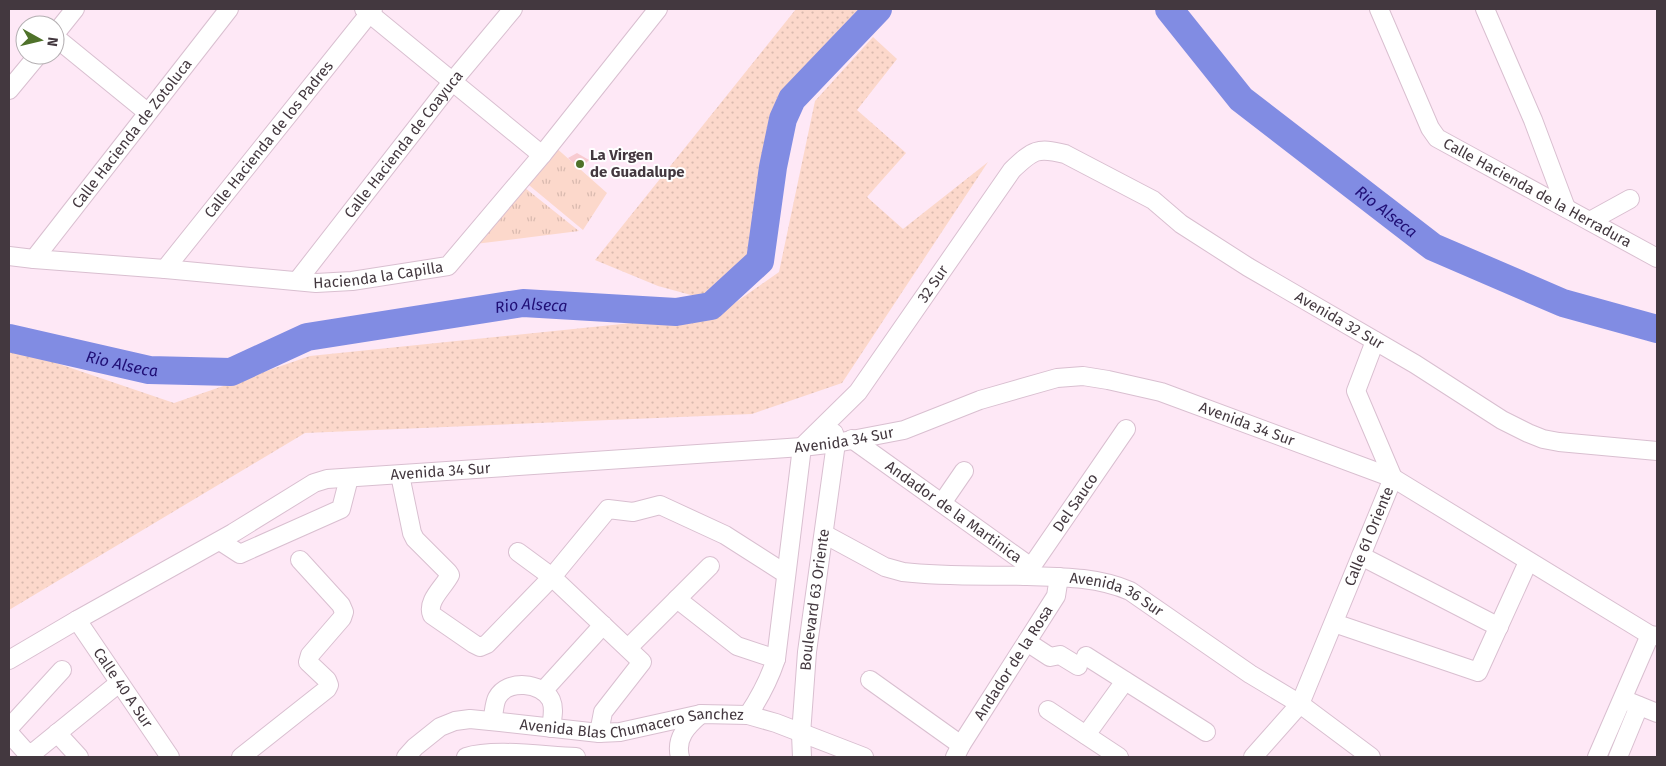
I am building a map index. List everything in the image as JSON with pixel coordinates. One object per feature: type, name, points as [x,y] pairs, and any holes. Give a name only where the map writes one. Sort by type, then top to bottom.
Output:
[{"type":"street","points":[[65,22],[75,9]]},
{"type":"street","name":"Calle Hacienda de Zotoluca","points":[[34,259],[229,9]]},
{"type":"street","name":"Calle Hacienda de Coayuca","points":[[298,280],[452,82],[514,9]]},
{"type":"street","name":"Hacienda la Capilla","points":[[9,256],[316,283],[335,283],[448,266],[542,154],[658,9]]},
{"type":"street","name":"Calle Hacienda de la Herradura","points":[[1379,9],[1430,128],[1437,138],[1657,258]]},
{"type":"street","points":[[1486,9],[1533,120],[1566,208]]},
{"type":"street","points":[[369,10],[452,82],[542,154]]},
{"type":"street","name":"Calle Hacienda de los Padres","points":[[164,269],[369,10]]},
{"type":"street","points":[[65,46],[147,112]]},
{"type":"street","points":[[10,87],[29,65]]},
{"type":"street","name":"Avenida 32 Sur","points":[[1037,150],[1050,150],[1065,154],[1153,200],[1197,235],[1248,267],[1375,340],[1502,420],[1536,436],[1559,442],[1657,451]]},
{"type":"street","name":"32 Sur","points":[[802,447],[858,392],[1012,170],[1037,150]]},
{"type":"street","points":[[1590,221],[1630,199]]},
{"type":"street","name":"Calle 61 Oriente","points":[[1257,756],[1300,704],[1393,478],[1356,392],[1375,340]]},
{"type":"street","name":"Avenida 34 Sur","points":[[9,660],[76,620],[220,540],[314,483],[328,479],[802,447],[904,430],[980,400],[1057,378],[1083,376],[1161,392],[1393,478],[1528,562],[1654,636]]},
{"type":"street","points":[[831,420],[844,441]]},
{"type":"street","name":"Del Sauco","points":[[1028,572],[1126,429]]},
{"type":"street","name":"Andador de la Martinica","points":[[844,441],[942,503],[1028,572]]},
{"type":"street","name":"Boulevard 63 Oriente","points":[[802,757],[801,734],[807,652],[824,534],[844,441]]},
{"type":"street","points":[[748,715],[770,677],[776,659],[802,447]]},
{"type":"street","points":[[942,503],[964,470]]},
{"type":"street","points":[[400,475],[412,533],[415,539],[450,575],[431,604],[430,610],[432,615],[480,647],[487,644],[552,577],[608,509],[634,512],[660,505],[725,535],[786,574]]},
{"type":"street","points":[[220,540],[240,554],[341,509],[349,478]]},
{"type":"street","name":"Avenida 36 Sur","points":[[824,534],[885,567],[903,572],[1028,572],[1116,585],[1130,591],[1250,674],[1300,704],[1372,757]]},
{"type":"street","points":[[518,552],[552,577],[642,662],[603,712],[599,733]]},
{"type":"street","points":[[1361,556],[1499,627]]},
{"type":"street","points":[[241,757],[327,689],[329,685],[327,680],[308,662],[310,655],[342,618],[344,612],[341,605],[300,560]]},
{"type":"street","points":[[1334,622],[1478,672],[1528,562]]},
{"type":"street","points":[[628,648],[710,566]]},
{"type":"street","name":"Andador de la Rosa","points":[[958,751],[1056,596],[1059,577]]},
{"type":"street","points":[[677,599],[737,646],[776,659]]},
{"type":"street","name":"Calle 40 A Sur","points":[[76,620],[170,757]]},
{"type":"street","points":[[543,691],[603,624]]},
{"type":"street","points":[[1597,757],[1622,699],[1654,636]]},
{"type":"street","points":[[1026,642],[1050,658],[1060,655],[1082,661],[1125,681],[1206,732]]},
{"type":"street","points":[[9,728],[62,670]]},
{"type":"street","points":[[870,680],[958,751]]},
{"type":"street","points":[[1086,735],[1125,681]]},
{"type":"street","points":[[9,733],[30,754],[119,683]]},
{"type":"street","points":[[492,721],[496,699],[501,693],[518,686],[535,688],[543,691],[552,702],[551,728]]},
{"type":"street","points":[[1622,699],[1657,713]]},
{"type":"street","points":[[1618,757],[1639,706]]},
{"type":"street","points":[[1048,710],[1119,757]]},
{"type":"street","points":[[680,757],[678,744],[682,734],[700,714]]},
{"type":"street","name":"Avenida Blas Chumacero Sanchez","points":[[406,757],[415,747],[440,727],[455,721],[470,719],[599,733],[620,732],[700,714],[748,715],[776,723],[864,757]]},
{"type":"street","points":[[57,734],[79,757]]},
{"type":"street","name":"Avenida Blas Chumacero Sanchez","points":[[466,757],[475,754],[494,753],[576,757]]},
{"type":"green space","points":[[796,9],[861,9],[784,98],[748,262],[702,298],[658,286],[595,260]]},
{"type":"green space","points":[[873,37],[897,59],[857,110],[906,153],[867,197],[903,229],[988,162],[842,383],[752,414],[305,433],[9,610],[9,347],[174,403],[310,356],[719,314],[779,272],[815,101]]},
{"type":"green space","points":[[554,146],[607,193],[583,230],[524,181]]},
{"type":"green space","points":[[520,184],[579,231],[475,244]]},
{"type":"building","name":"La Virgen de Guadalupe","points":[[577,153],[589,160],[580,169],[568,158]]},
{"type":"waterway","name":"Rio Alseca","points":[[9,338],[149,370],[231,372],[307,337],[523,303],[676,312],[711,306],[760,261],[773,167],[783,119],[792,99],[878,9]]},
{"type":"waterway","name":"Rio Alseca","points":[[1169,9],[1241,99],[1433,247],[1563,303],[1657,329]]},
{"type":"place","name":"La Virgen de Guadalupe","points":[[580,164]]}]
